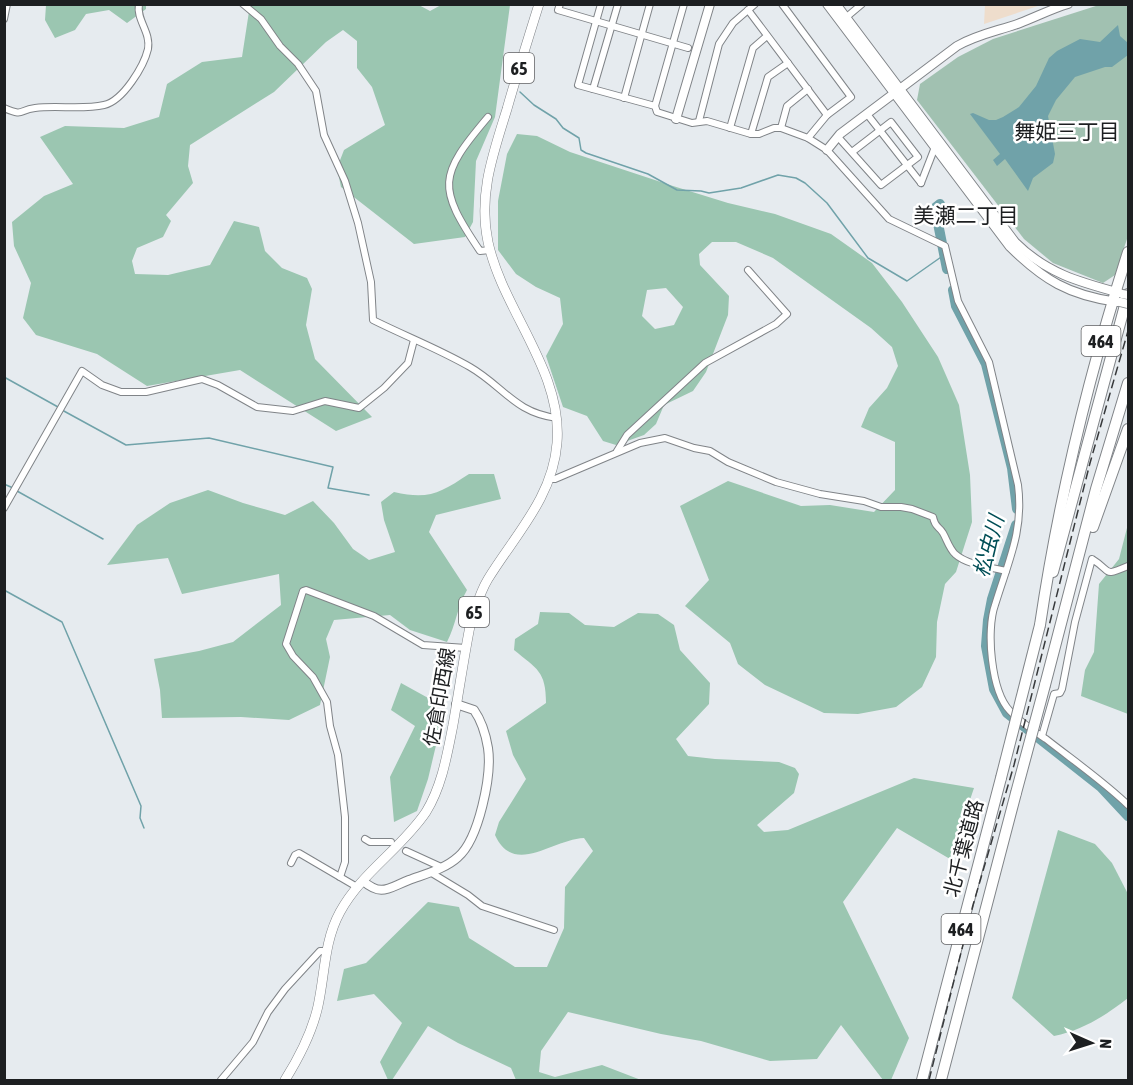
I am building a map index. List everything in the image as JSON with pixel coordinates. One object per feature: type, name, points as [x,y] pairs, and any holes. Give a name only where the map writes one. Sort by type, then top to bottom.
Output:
[{"type":"highway","name":"北千葉道路","points":[[922,1080],[1089,435],[1122,297],[1128,252]]},
{"type":"highway","name":"北千葉道路","points":[[1040,625],[1050,553],[1077,431],[1122,297]]},
{"type":"highway","name":"北千葉道路","points":[[941,1080],[1051,660],[1101,488],[1113,431],[1128,383]]},
{"type":"highway","name":"北千葉道路","points":[[1101,488],[1128,430]]},
{"type":"main road","name":"佐倉印西線","points":[[285,1080],[313,1028],[319,1004],[326,951],[339,913],[360,884],[417,824],[432,800],[446,761],[471,621],[486,581],[531,516],[550,478],[558,442],[557,418],[548,382],[499,276],[490,250],[484,213],[489,168],[533,4]]},
{"type":"main road","name":"佐倉印西線","points":[[499,132],[539,4]]},
{"type":"street","points":[[4,19],[7,4]]},
{"type":"street","points":[[4,108],[22,113],[35,108],[102,106],[113,101],[131,83],[148,47],[146,32],[139,16],[139,4]]},
{"type":"street","points":[[243,4],[261,20],[280,46],[298,64],[316,91],[324,135],[345,181],[358,224],[371,282],[373,320],[472,368],[522,408],[557,418]]},
{"type":"street","points":[[560,4],[558,10],[688,48]]},
{"type":"street","points":[[601,4],[578,85],[655,106]]},
{"type":"street","points":[[593,89],[618,4]]},
{"type":"street","points":[[624,98],[650,4]]},
{"type":"street","points":[[684,4],[655,106],[657,112],[692,123],[707,121],[751,134],[759,135],[774,129],[781,129],[808,138],[827,150],[889,219],[945,246],[958,302],[989,362],[1021,505],[1018,531],[993,609],[990,645],[998,688],[1008,710],[1111,789],[1128,805]]},
{"type":"street","points":[[699,121],[719,44],[732,23],[755,4]]},
{"type":"street","points":[[782,4],[851,97],[827,116],[808,138]]},
{"type":"street","points":[[827,4],[843,20],[1026,253],[1065,277],[1122,297]]},
{"type":"street","points":[[836,4],[843,20]]},
{"type":"street","points":[[843,20],[862,4]]},
{"type":"street","points":[[827,150],[838,137],[867,114],[973,36],[1017,24],[1068,4]]},
{"type":"street","points":[[676,118],[699,35],[710,7]]},
{"type":"street","points":[[748,10],[827,116]]},
{"type":"street","points":[[730,128],[753,48],[767,36]]},
{"type":"street","points":[[751,134],[768,77],[788,63]]},
{"type":"street","points":[[781,129],[787,106],[808,89]]},
{"type":"street","points":[[897,91],[935,147],[1010,247],[1032,268],[1061,287],[1083,295],[1122,297]]},
{"type":"street","points":[[867,114],[921,183],[935,147]]},
{"type":"street","points":[[488,117],[470,138],[455,161],[448,187],[456,212],[480,251],[490,250]]},
{"type":"street","points":[[838,137],[881,185],[918,157],[891,122],[852,152]]},
{"type":"street","points":[[617,452],[627,435],[705,363],[776,324],[787,314],[748,270]]},
{"type":"street","points":[[4,508],[82,371],[102,385],[121,392],[146,392],[202,380],[218,385],[257,407],[300,410],[325,401],[359,408],[384,388],[408,363],[414,340]]},
{"type":"street","points":[[550,478],[555,479],[640,443],[665,438],[672,439],[694,448],[710,451],[736,466],[776,482],[820,494],[864,501],[881,507],[912,509],[933,518],[936,528],[942,532],[944,539],[958,557],[1006,571]]},
{"type":"street","points":[[1042,736],[1054,694],[1060,693],[1062,689],[1075,622],[1092,559],[1110,573],[1115,573],[1128,566]]},
{"type":"street","points":[[340,877],[345,862],[345,817],[338,755],[330,726],[327,702],[313,677],[293,657],[286,644],[303,591],[306,590],[374,616],[423,645],[466,648]]},
{"type":"street","points":[[291,862],[295,855],[299,854],[340,877],[374,890],[384,890],[430,872],[457,858],[474,834],[487,778],[488,748],[477,714],[469,707],[456,704]]},
{"type":"street","points":[[365,839],[370,842],[391,843]]},
{"type":"street","points":[[406,851],[441,867]]},
{"type":"street","points":[[430,872],[482,906],[554,930]]},
{"type":"street","points":[[221,1080],[253,1042],[268,1012],[285,989],[320,951],[326,951]]},
{"type":"shaded area","points":[[985,4],[1041,5],[984,24]]},
{"type":"green space","points":[[417,4],[430,11],[441,5],[510,5],[495,117],[476,161],[473,222],[465,237],[414,244],[341,187],[337,168],[344,150],[385,125],[372,87],[357,68],[357,41],[343,30],[326,42],[274,92],[190,145],[188,166],[193,183],[166,215],[171,221],[163,237],[137,248],[132,261],[135,274],[168,275],[210,265],[234,221],[259,227],[265,251],[282,268],[307,278],[312,289],[306,325],[315,359],[372,417],[336,431],[240,370],[147,386],[97,354],[36,335],[23,318],[31,283],[14,246],[12,222],[44,196],[73,184],[40,137],[65,126],[124,128],[159,117],[167,84],[202,62],[242,57],[250,5]]},
{"type":"green space","points":[[46,5],[146,5],[146,9],[127,23],[109,10],[86,14],[75,30],[55,38],[45,20]]},
{"type":"green space","points":[[1099,5],[1128,5],[1128,236],[1115,275],[1103,283],[1053,263],[1024,239],[917,100],[920,84],[958,57],[993,39]]},
{"type":"green space","points":[[517,134],[537,136],[570,152],[728,203],[775,214],[831,234],[872,263],[902,302],[938,357],[959,405],[970,475],[972,522],[956,572],[945,584],[937,622],[936,657],[922,687],[896,707],[858,714],[824,713],[765,685],[738,664],[730,643],[685,606],[709,580],[680,506],[728,481],[801,506],[830,505],[874,512],[895,490],[895,442],[861,427],[869,408],[887,388],[898,366],[892,347],[871,328],[773,258],[736,242],[712,242],[699,254],[700,265],[729,296],[728,315],[706,372],[693,391],[664,405],[656,424],[644,435],[616,445],[603,441],[587,416],[563,407],[546,356],[563,324],[560,298],[536,287],[516,274],[498,250],[498,201],[507,154]],"holes":[[[666,288],[683,307],[674,325],[655,329],[642,316],[647,290]]]},
{"type":"green space","points":[[469,474],[494,474],[501,499],[436,515],[429,532],[467,590],[447,642],[410,630],[390,615],[334,620],[326,639],[330,657],[320,705],[289,720],[241,717],[162,718],[154,659],[233,642],[281,605],[279,574],[182,594],[168,558],[107,565],[137,525],[170,503],[208,490],[285,515],[313,501],[334,523],[353,549],[369,560],[395,552],[384,520],[381,502],[394,492],[416,495],[434,493]]},
{"type":"green space","points":[[1128,524],[1128,714],[1081,696],[1085,670],[1094,652],[1099,584],[1119,559]]},
{"type":"green space","points":[[540,612],[569,613],[585,625],[614,627],[638,613],[658,614],[674,625],[680,650],[710,683],[709,704],[676,739],[688,756],[779,762],[795,768],[799,774],[794,793],[757,825],[764,832],[788,830],[914,778],[974,788],[950,859],[897,828],[843,902],[909,1038],[891,1080],[883,1080],[841,1025],[817,1059],[770,1061],[701,1041],[568,1012],[541,1051],[539,1072],[555,1077],[602,1065],[641,1080],[516,1080],[511,1068],[428,1026],[392,1080],[388,1080],[380,1062],[402,1023],[374,994],[337,1001],[344,969],[366,963],[428,902],[459,907],[469,938],[515,967],[547,967],[564,928],[565,887],[593,851],[584,838],[523,855],[513,853],[503,847],[495,835],[499,822],[526,779],[513,755],[506,731],[546,703],[546,692],[539,672],[514,650],[515,639],[538,624]]},
{"type":"green space","points":[[401,683],[430,699],[443,716],[428,779],[417,811],[394,822],[390,777],[415,726],[391,710]]},
{"type":"green space","points":[[1058,830],[1095,844],[1112,863],[1128,894],[1128,998],[1093,1022],[1054,1036],[1012,998]]},
{"type":"water","points":[[1118,25],[1120,36],[1128,43],[1128,55],[1112,67],[1105,67],[1075,77],[1056,100],[1048,116],[1055,154],[1053,163],[1033,178],[1028,191],[1005,159],[997,166],[993,160],[1000,154],[970,114],[973,113],[989,120],[1003,117],[1019,107],[1036,86],[1049,58],[1057,51],[1080,39],[1100,42]]},
{"type":"waterway","points":[[520,92],[534,105],[556,119],[563,128],[579,138],[581,150],[648,174],[677,190],[709,193],[741,188],[778,175],[796,178],[827,203],[868,258],[907,281],[944,255]]},
{"type":"waterway","name":"松虫川","points":[[940,204],[935,208],[947,269]]},
{"type":"waterway","name":"松虫川","points":[[953,290],[956,306],[986,364],[1012,468],[1017,509]]},
{"type":"waterway","points":[[4,377],[58,407]]},
{"type":"waterway","points":[[62,410],[126,445],[209,438],[333,467],[328,488],[369,495]]},
{"type":"waterway","points":[[4,484],[13,488]]},
{"type":"waterway","points":[[17,491],[103,539]]},
{"type":"waterway","name":"松虫川","points":[[1016,525],[992,599],[988,620],[986,646],[994,689],[1007,713],[1101,787],[1128,816]]},
{"type":"waterway","points":[[4,590],[62,622],[141,806],[140,818],[144,828]]},
{"type":"railway","points":[[929,1080],[973,905],[1014,765],[1090,463],[1128,331]]},
{"type":"district","name":"舞姫三丁目","points":[[1067,131]]},
{"type":"district","name":"美瀬二丁目","points":[[966,215]]}]
